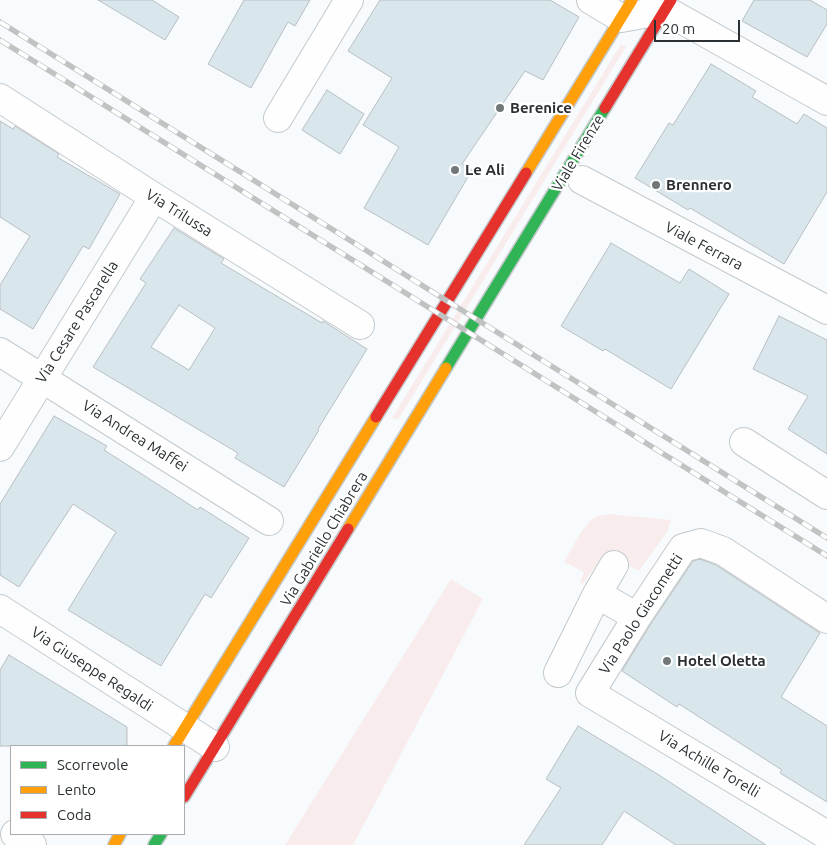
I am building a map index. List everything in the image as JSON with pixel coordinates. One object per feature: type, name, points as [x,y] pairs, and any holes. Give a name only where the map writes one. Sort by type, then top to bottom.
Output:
[{"type":"street","points":[[278,118],[349,0]]},
{"type":"street","points":[[591,0],[626,9],[668,5],[827,101]]},
{"type":"street","name":"Viale Firenze","points":[[491,296],[668,5]]},
{"type":"street","name":"Via Gabriello Chiabrera","points":[[180,737],[626,9]]},
{"type":"street","name":"Via Trilussa","points":[[0,98],[154,197],[360,325]]},
{"type":"street","name":"Viale Ferrara","points":[[582,180],[827,310]]},
{"type":"street","name":"Via Cesare Pascarella","points":[[0,447],[154,197]]},
{"type":"street","name":"Via Gabriello Chiabrera","points":[[185,795],[491,296]]},
{"type":"street","name":"Via Andrea Maffei","points":[[0,352],[269,521]]},
{"type":"street","points":[[744,442],[827,495]]},
{"type":"street","name":"Via Paolo Giacometti","points":[[590,693],[683,548],[701,543],[724,551],[827,618]]},
{"type":"street","points":[[558,674],[597,594],[614,564]]},
{"type":"street","points":[[597,594],[637,617]]},
{"type":"street","name":"Via Giuseppe Regaldi","points":[[0,609],[180,737],[214,747]]},
{"type":"street","name":"Via Achille Torelli","points":[[590,693],[827,835]]},
{"type":"street","points":[[17,835],[32,845]]},
{"type":"shaded area","points":[[621,44],[626,47],[398,420],[392,418]]},
{"type":"shaded area","points":[[609,514],[671,520],[667,532],[639,571],[609,556],[596,590],[586,582],[596,570],[595,567],[582,585],[580,582],[584,572],[564,562],[581,532],[590,521],[597,516]]},
{"type":"shaded area","points":[[451,579],[483,599],[353,845],[285,845]]},
{"type":"building","points":[[98,0],[152,0],[179,17],[165,40]]},
{"type":"building","points":[[244,0],[310,0],[295,26],[288,22],[251,88],[208,64]]},
{"type":"building","points":[[380,0],[550,0],[579,17],[543,80],[525,71],[462,164],[472,170],[428,245],[364,208],[399,147],[363,125],[392,78],[348,51]]},
{"type":"building","points":[[754,0],[810,0],[827,10],[827,24],[807,57],[742,21]]},
{"type":"building","points":[[711,64],[756,91],[752,97],[797,124],[804,114],[827,128],[827,192],[784,264],[690,208],[688,210],[635,178],[669,123],[673,125]]},
{"type":"building","points":[[327,90],[364,114],[340,154],[302,130]]},
{"type":"building","points":[[0,121],[13,129],[15,126],[59,154],[57,157],[120,194],[89,249],[83,246],[33,329],[0,309],[0,285],[30,236],[0,217]]},
{"type":"building","points":[[174,228],[224,259],[221,263],[322,323],[323,321],[367,349],[284,487],[235,458],[238,453],[93,367],[146,283],[140,279]],"holes":[[[179,305],[215,328],[189,370],[151,347]]]},
{"type":"building","points":[[611,243],[680,283],[689,269],[729,294],[671,389],[605,349],[603,351],[561,326]]},
{"type":"building","points":[[779,316],[827,340],[827,454],[788,429],[808,396],[753,369]]},
{"type":"building","points":[[54,416],[107,446],[104,450],[198,510],[200,507],[249,538],[211,598],[205,594],[161,666],[68,610],[116,532],[73,504],[19,587],[0,575],[0,504]]},
{"type":"building","points":[[700,559],[716,565],[820,633],[781,697],[827,726],[827,802],[780,773],[782,770],[679,704],[677,707],[622,671],[693,561]]},
{"type":"building","points":[[9,655],[127,727],[127,745],[0,746],[0,670]]},
{"type":"building","points":[[578,726],[659,775],[766,845],[676,845],[624,811],[602,845],[524,845],[561,788],[546,779]]},
{"type":"railway","points":[[0,22],[827,538]]},
{"type":"railway","points":[[0,40],[827,556]]},
{"type":"traffic: fast","points":[[446,368],[605,108]]},
{"type":"traffic: fast","points":[[154,845],[160,835]]},
{"type":"traffic: slow","points":[[526,173],[632,0]]},
{"type":"traffic: slow","points":[[348,529],[446,368]]},
{"type":"traffic: slow","points":[[175,745],[376,417]]},
{"type":"traffic: slow","points":[[114,845],[119,835]]},
{"type":"traffic: jam","points":[[605,108],[671,0]]},
{"type":"traffic: jam","points":[[376,417],[526,173]]},
{"type":"traffic: jam","points":[[185,795],[348,529]]},
{"type":"place","name":"Berenice","points":[[500,108]]},
{"type":"place","name":"Le Ali","points":[[455,170]]},
{"type":"place","name":"Brennero","points":[[656,185]]},
{"type":"place","name":"Hotel Oletta","points":[[667,661]]}]
